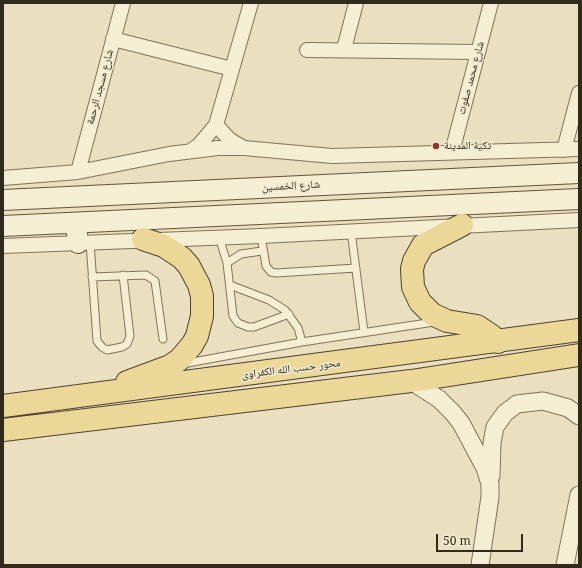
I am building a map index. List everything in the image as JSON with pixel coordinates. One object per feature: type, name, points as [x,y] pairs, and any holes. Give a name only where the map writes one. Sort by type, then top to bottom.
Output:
[{"type":"main road","name":"شارع الخمسين","points":[[3,200],[579,173]]},
{"type":"main road","points":[[383,182],[385,208]]},
{"type":"main road","points":[[3,226],[579,199]]},
{"type":"main road","points":[[76,223],[84,242]]},
{"type":"main road","points":[[462,225],[423,245],[416,256],[412,269],[413,287],[420,302],[432,314],[447,320],[477,326],[485,330],[498,342]]},
{"type":"main road","points":[[111,392],[130,380],[170,366],[186,353],[197,336],[202,316],[202,296],[195,275],[182,258],[164,246],[143,240]]},
{"type":"main road","name":"محور حسب الله الكفراوى","points":[[3,406],[498,342],[579,330]]},
{"type":"main road","points":[[3,430],[410,381],[579,355]]},
{"type":"street","name":"شارع مسجد الرحمة","points":[[78,172],[123,3]]},
{"type":"street","points":[[192,150],[199,146],[216,124],[251,3]]},
{"type":"street","points":[[344,49],[356,3]]},
{"type":"street","name":"شارع محمد صفوت","points":[[452,152],[491,3]]},
{"type":"street","points":[[113,39],[232,69]]},
{"type":"street","points":[[307,50],[344,49],[478,52]]},
{"type":"street","points":[[564,150],[579,93]]},
{"type":"street","points":[[216,124],[230,140],[244,148]]},
{"type":"street","points":[[3,178],[78,172],[192,150],[244,148],[332,156],[579,149]]},
{"type":"street","points":[[3,246],[261,236],[579,220]]},
{"type":"street","points":[[410,381],[439,400],[461,423],[485,468],[490,484]]},
{"type":"street","points":[[480,565],[488,515],[492,443],[495,427],[505,413],[517,404],[543,401],[568,408],[579,416]]},
{"type":"street","points":[[565,565],[579,494]]},
{"type":"lane","points":[[351,231],[364,332]]},
{"type":"lane","points":[[261,236],[262,251],[268,269],[276,273],[356,268]]},
{"type":"lane","points":[[219,237],[227,263],[233,316],[238,323],[243,326],[254,327],[289,314]]},
{"type":"lane","points":[[84,242],[92,277],[97,341],[102,347],[111,350],[127,344],[130,336],[123,275]]},
{"type":"lane","points":[[227,263],[241,254],[262,251]]},
{"type":"lane","points":[[92,277],[146,275],[155,281],[163,339]]},
{"type":"lane","points":[[230,285],[269,300],[289,314],[298,328],[302,342]]},
{"type":"lane","points":[[170,366],[302,342],[447,320]]},
{"type":"place","name":"تكية المدينة","points":[[436,146]]}]
